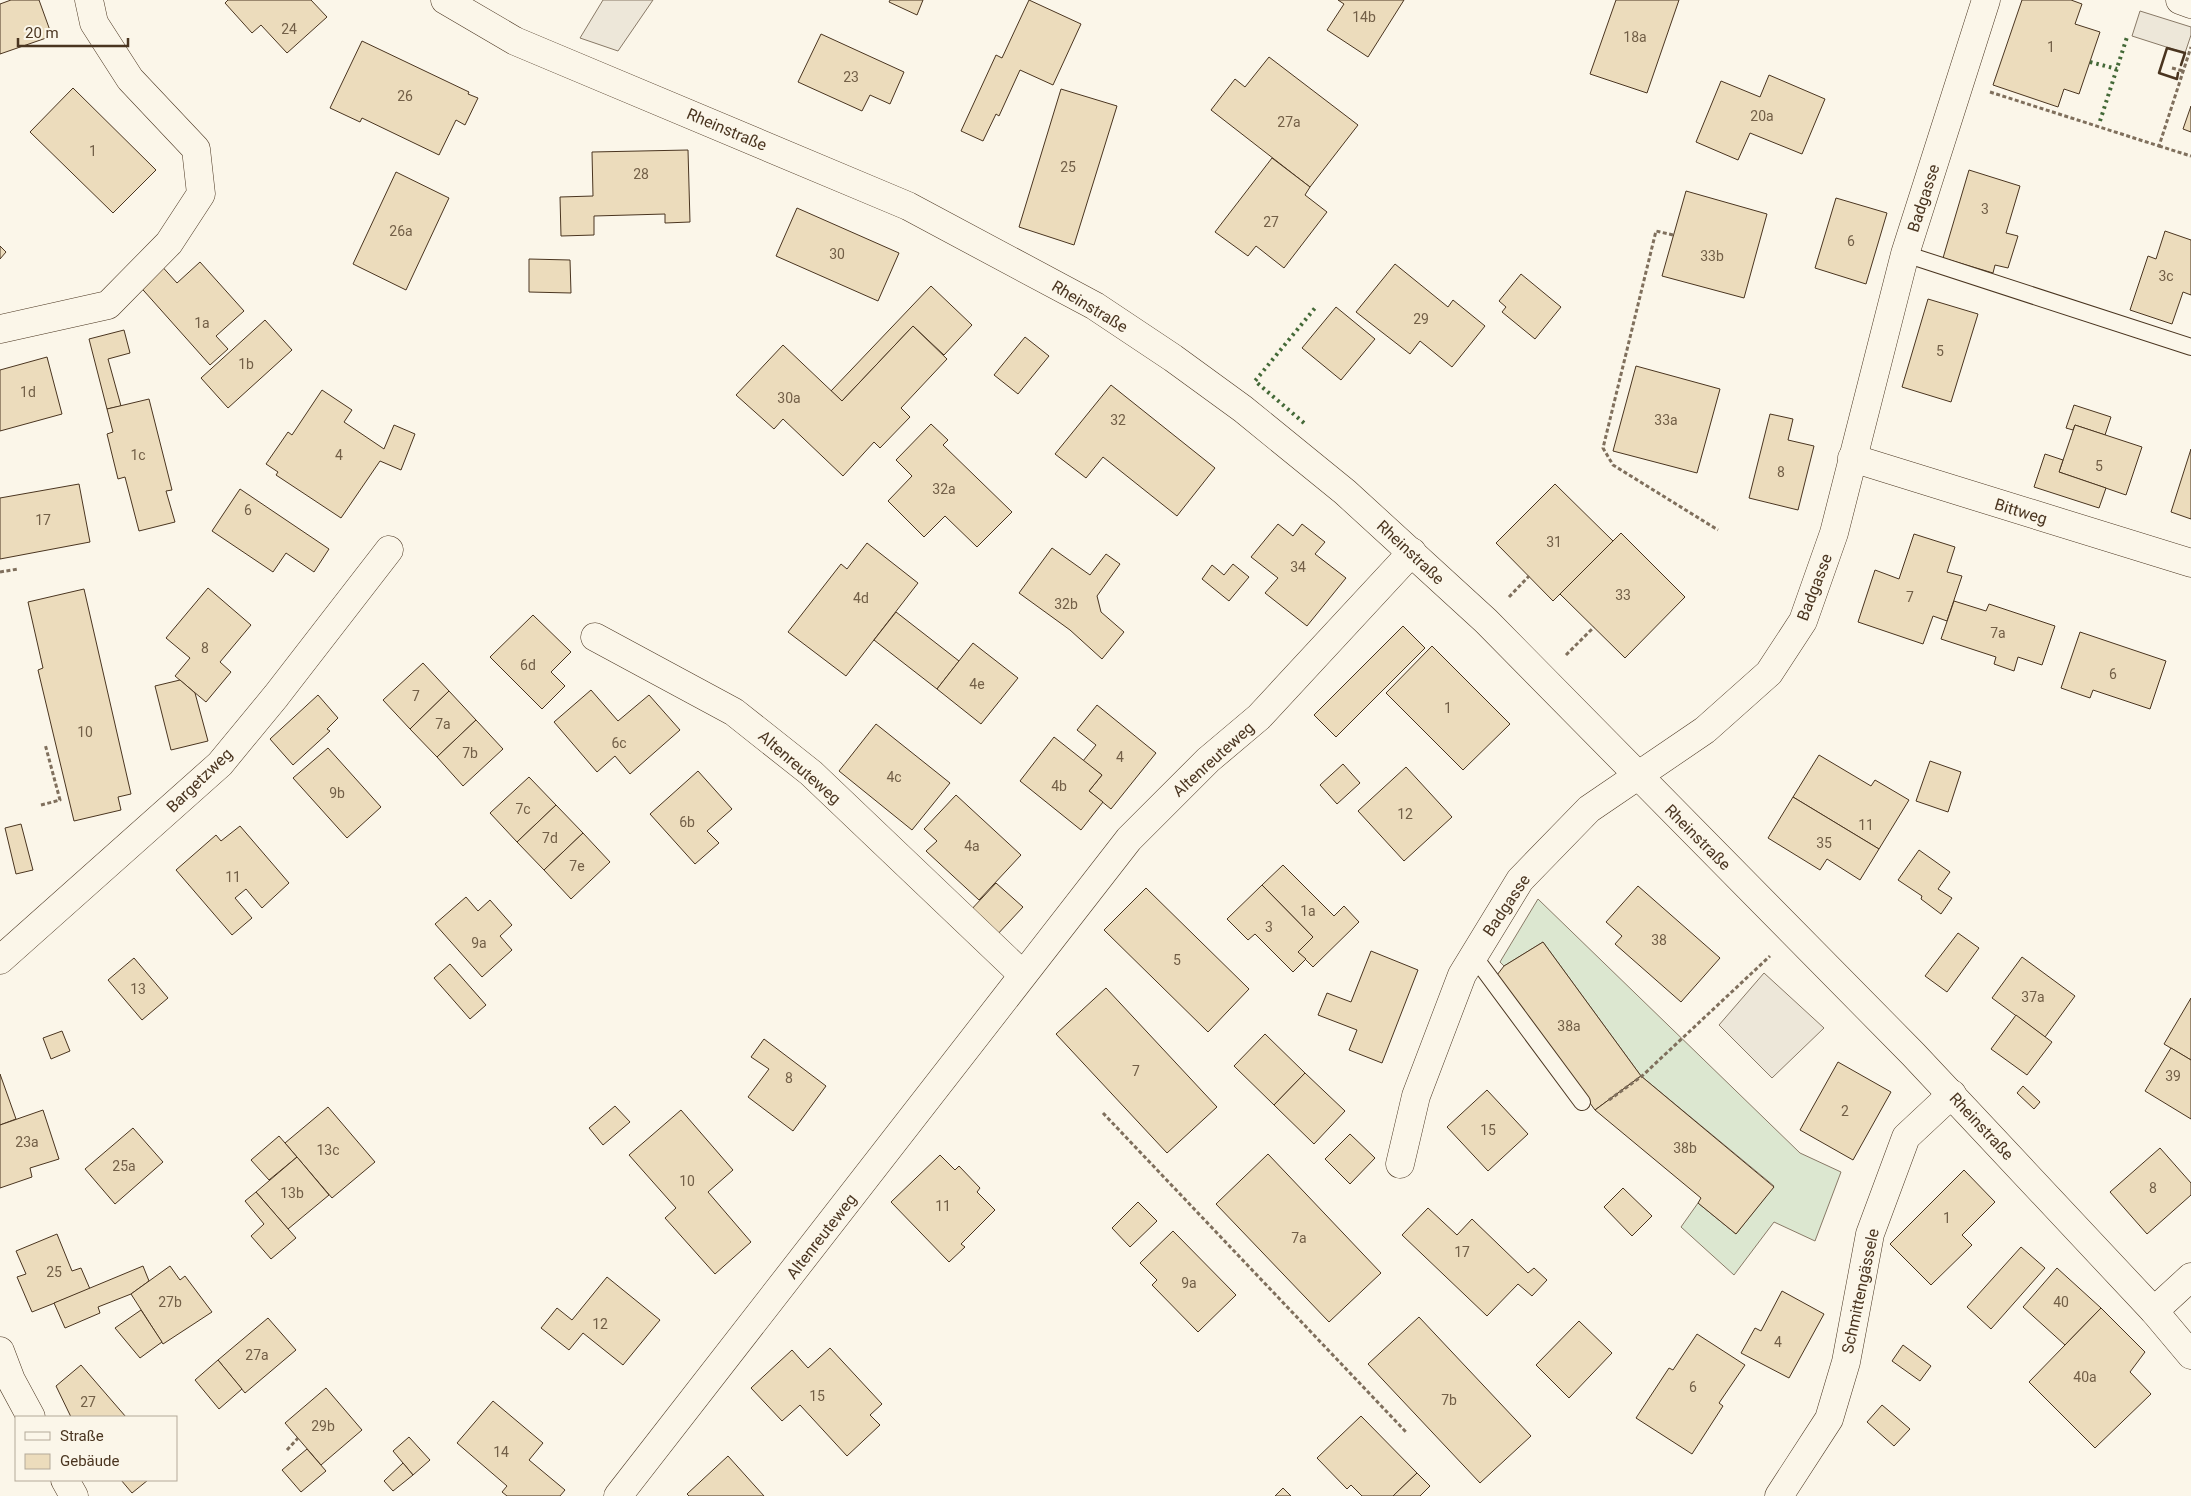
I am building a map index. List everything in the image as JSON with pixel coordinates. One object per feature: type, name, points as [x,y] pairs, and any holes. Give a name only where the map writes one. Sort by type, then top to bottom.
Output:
[{"type":"street","points":[[0,329],[108,305],[169,243],[201,194],[196,150],[130,80],[94,23],[89,0]]},
{"type":"street","name":"Rheinstraße","points":[[445,0],[515,41],[908,206],[1094,306],[1173,358],[1243,409],[1345,492],[1486,621],[1952,1094],[2154,1311],[2191,1355]]},
{"type":"street","name":"Badgasse","points":[[1400,1164],[1416,1096],[1462,975],[1520,880],[1589,809],[1705,730],[1769,673],[1804,617],[1834,534],[1905,254],[1986,0]]},
{"type":"street","points":[[2180,0],[2191,4]]},
{"type":"street","name":"Bittweg","points":[[1852,458],[2191,563]]},
{"type":"street","name":"Bargetzweg","points":[[0,960],[220,764],[276,696],[389,550]]},
{"type":"street","name":"Altenreuteweg","points":[[618,1496],[1022,974],[1129,839],[1208,760],[1259,717],[1412,552]]},
{"type":"street","name":"Altenreuteweg","points":[[595,637],[734,712],[811,773],[1022,974]]},
{"type":"street","name":"Schmittengässele","points":[[1780,1496],[1829,1420],[1846,1362],[1870,1234],[1906,1137],[1952,1094]]},
{"type":"street","points":[[2154,1311],[2191,1277]]},
{"type":"street","points":[[0,1351],[11,1380],[30,1416]]},
{"type":"street","points":[[66,1481],[74,1496]]},
{"type":"lane","points":[[1905,254],[2191,347]]},
{"type":"lane","points":[[1474,955],[1582,1102]]},
{"type":"path","points":[[2160,146],[2191,47]]},
{"type":"path","points":[[2172,68],[2183,71]]},
{"type":"path","points":[[1959,82],[2191,156]]},
{"type":"path","points":[[1674,235],[1656,231],[1603,448],[1613,465],[1718,530]]},
{"type":"path","points":[[0,572],[18,569]]},
{"type":"path","points":[[1542,678],[1594,627]]},
{"type":"path","points":[[41,805],[60,800],[45,744]]},
{"type":"path","points":[[1607,1101],[1642,1076],[1793,933]]},
{"type":"path","points":[[1103,1113],[1406,1432]]},
{"type":"path","points":[[287,1450],[298,1438]]},
{"type":"green space","points":[[1538,899],[1800,1153],[1841,1172],[1815,1241],[1774,1222],[1734,1275],[1681,1227],[1698,1203],[1736,1234],[1774,1186],[1641,1076],[1543,942],[1504,966],[1500,962]]},
{"type":"shaded area","points":[[603,0],[653,0],[618,51],[580,38]]},
{"type":"shaded area","points":[[2140,11],[2191,27],[2191,35],[2185,53],[2132,36]]},
{"type":"shaded area","points":[[1764,973],[1824,1028],[1772,1078],[1719,1025]]},
{"type":"building","points":[[11,0],[39,0],[52,36],[0,54],[0,4]]},
{"type":"building","points":[[228,0],[311,0],[327,17],[287,53],[261,25],[252,33],[225,3]]},
{"type":"building","points":[[890,0],[923,0],[917,15],[889,2]]},
{"type":"building","points":[[1029,0],[1081,24],[1053,85],[1020,70],[999,116],[996,114],[983,141],[961,131],[996,55],[1002,58]]},
{"type":"building","points":[[1338,0],[1404,0],[1368,57],[1327,30],[1344,4]]},
{"type":"building","points":[[1616,0],[1679,0],[1647,93],[1590,74]]},
{"type":"building","points":[[2022,0],[2071,0],[2082,4],[2075,24],[2100,32],[2079,94],[2064,89],[2058,107],[1993,85]]},
{"type":"building","points":[[821,34],[904,72],[890,104],[870,95],[862,111],[798,82]]},
{"type":"building","points":[[362,41],[478,98],[465,125],[456,120],[439,155],[362,118],[360,122],[330,108]]},
{"type":"building","points":[[1269,57],[1358,125],[1310,187],[1211,110],[1235,79],[1245,87]]},
{"type":"building","points":[[1769,75],[1825,99],[1802,154],[1750,133],[1738,160],[1696,142],[1721,81],[1760,97]]},
{"type":"building","points":[[73,88],[156,170],[113,213],[30,132]]},
{"type":"building","points":[[1061,89],[1117,106],[1074,245],[1019,227]]},
{"type":"building","points":[[2191,106],[2191,132],[2183,129]]},
{"type":"building","points":[[688,150],[690,222],[665,223],[665,214],[594,216],[594,235],[561,236],[560,197],[593,196],[592,152]]},
{"type":"building","points":[[1272,158],[1310,187],[1305,195],[1327,212],[1284,268],[1256,246],[1248,256],[1215,232]]},
{"type":"building","points":[[1969,170],[2020,186],[2006,233],[2018,236],[2008,268],[1995,265],[1993,273],[1943,258]]},
{"type":"building","points":[[396,172],[449,198],[406,290],[353,264]]},
{"type":"building","points":[[1686,191],[1767,214],[1744,298],[1662,276]]},
{"type":"building","points":[[1836,198],[1887,213],[1866,284],[1815,268]]},
{"type":"building","points":[[797,208],[899,253],[878,301],[776,256]]},
{"type":"building","points":[[2165,231],[2191,240],[2191,295],[2183,292],[2172,324],[2130,310],[2148,256],[2156,259]]},
{"type":"building","points":[[0,246],[6,252],[0,259]]},
{"type":"building","points":[[529,259],[570,260],[571,293],[529,292]]},
{"type":"building","points":[[158,262],[177,283],[200,262],[244,311],[216,336],[228,349],[210,365],[136,282]]},
{"type":"building","points":[[1395,264],[1448,307],[1453,300],[1485,326],[1452,367],[1420,341],[1410,354],[1356,312]]},
{"type":"building","points":[[1521,274],[1561,307],[1535,339],[1502,312],[1506,307],[1499,301]]},
{"type":"building","points":[[931,286],[972,325],[944,355],[913,326],[842,401],[831,391]]},
{"type":"building","points":[[1928,299],[1978,314],[1951,402],[1902,387]]},
{"type":"building","points":[[1336,307],[1375,339],[1341,380],[1302,348]]},
{"type":"building","points":[[265,320],[292,350],[228,408],[201,378]]},
{"type":"building","points":[[913,326],[947,359],[901,408],[910,417],[880,448],[874,442],[843,476],[783,419],[774,429],[736,395],[783,345],[842,401]]},
{"type":"building","points":[[124,330],[130,353],[108,359],[121,406],[107,409],[89,339]]},
{"type":"building","points":[[1025,337],[1049,356],[1018,394],[994,375]]},
{"type":"building","points":[[47,357],[62,414],[0,431],[0,370]]},
{"type":"building","points":[[1636,366],[1720,389],[1697,473],[1613,451]]},
{"type":"building","points":[[1111,385],[1215,468],[1177,516],[1103,457],[1086,478],[1055,454]]},
{"type":"building","points":[[322,390],[352,410],[344,422],[384,449],[394,425],[415,434],[401,470],[380,461],[341,518],[276,475],[278,472],[266,464],[288,432],[292,435]]},
{"type":"building","points":[[149,399],[172,490],[166,491],[175,522],[139,531],[125,477],[118,479],[107,434],[113,432],[107,409]]},
{"type":"building","points":[[2074,405],[2111,417],[2105,435],[2075,425],[2073,430],[2066,428]]},
{"type":"building","points":[[1770,414],[1793,419],[1788,440],[1814,446],[1798,510],[1749,498]]},
{"type":"building","points":[[931,424],[948,440],[943,445],[1012,512],[977,547],[945,516],[924,537],[888,501],[912,476],[896,460]]},
{"type":"building","points":[[2075,425],[2142,447],[2126,495],[2059,472]]},
{"type":"building","points":[[2191,449],[2191,519],[2171,512]]},
{"type":"building","points":[[2045,454],[2063,460],[2059,472],[2106,488],[2099,508],[2034,487]]},
{"type":"building","points":[[79,484],[90,542],[0,559],[0,498]]},
{"type":"building","points":[[1555,484],[1613,541],[1553,601],[1496,543]]},
{"type":"building","points":[[240,489],[329,549],[314,572],[286,553],[273,572],[212,531]]},
{"type":"building","points":[[1278,524],[1293,536],[1302,524],[1325,542],[1315,554],[1346,578],[1307,626],[1265,593],[1278,578],[1251,557]]},
{"type":"building","points":[[1621,533],[1685,597],[1625,658],[1560,594]]},
{"type":"building","points":[[1914,534],[1955,547],[1947,572],[1962,576],[1947,621],[1933,616],[1923,644],[1858,622],[1875,570],[1899,579]]},
{"type":"building","points":[[867,543],[918,583],[846,676],[788,632],[841,564],[847,569]]},
{"type":"building","points":[[1052,548],[1090,575],[1106,554],[1120,564],[1097,596],[1101,612],[1124,632],[1102,659],[1070,630],[1019,593]]},
{"type":"building","points":[[1233,564],[1249,577],[1229,601],[1202,579],[1212,565],[1224,575]]},
{"type":"building","points":[[208,588],[251,625],[220,662],[231,672],[206,702],[175,676],[190,658],[166,638]]},
{"type":"building","points":[[84,589],[131,794],[118,797],[121,810],[74,821],[38,670],[43,668],[28,602]]},
{"type":"building","points":[[1954,601],[1986,611],[1989,604],[2055,626],[2042,665],[2018,657],[2014,671],[1994,664],[1996,657],[1941,639]]},
{"type":"building","points":[[896,612],[959,661],[937,689],[874,640]]},
{"type":"building","points":[[533,615],[571,652],[551,672],[565,686],[542,709],[490,657]]},
{"type":"building","points":[[1403,626],[1425,648],[1336,737],[1314,715]]},
{"type":"building","points":[[2080,632],[2166,661],[2150,709],[2093,690],[2090,698],[2061,688]]},
{"type":"building","points":[[973,643],[1018,678],[981,724],[937,689]]},
{"type":"building","points":[[1432,646],[1510,724],[1463,770],[1386,693]]},
{"type":"building","points":[[423,663],[449,691],[410,729],[383,700]]},
{"type":"building","points":[[180,680],[195,693],[208,741],[171,750],[155,686]]},
{"type":"building","points":[[591,690],[618,721],[649,695],[680,730],[630,774],[615,756],[597,772],[554,722]]},
{"type":"building","points":[[449,691],[476,720],[437,757],[410,729]]},
{"type":"building","points":[[318,695],[338,718],[327,729],[330,731],[293,765],[270,739]]},
{"type":"building","points":[[1097,705],[1156,753],[1111,809],[1089,791],[1102,775],[1083,761],[1096,745],[1077,730]]},
{"type":"building","points":[[476,720],[503,749],[463,786],[437,757]]},
{"type":"building","points":[[876,724],[950,783],[912,830],[839,771]]},
{"type":"building","points":[[1054,737],[1102,775],[1089,791],[1103,802],[1081,830],[1020,781]]},
{"type":"building","points":[[328,748],[381,807],[347,838],[293,778]]},
{"type":"building","points":[[1819,755],[1871,786],[1875,780],[1909,800],[1879,849],[1793,797]]},
{"type":"building","points":[[1930,761],[1961,772],[1948,812],[1916,801]]},
{"type":"building","points":[[1343,764],[1360,783],[1337,804],[1320,785]]},
{"type":"building","points":[[1406,767],[1452,817],[1404,861],[1358,811]]},
{"type":"building","points":[[698,771],[732,809],[707,831],[719,843],[695,864],[650,814]]},
{"type":"building","points":[[529,777],[556,805],[517,842],[490,813]]},
{"type":"building","points":[[956,795],[1021,855],[979,900],[926,851],[937,841],[924,829]]},
{"type":"building","points":[[1793,797],[1879,849],[1860,880],[1827,859],[1820,870],[1768,838]]},
{"type":"building","points":[[556,805],[583,833],[544,870],[517,842]]},
{"type":"building","points":[[21,824],[33,870],[16,874],[5,828]]},
{"type":"building","points":[[240,826],[289,883],[262,908],[246,889],[235,898],[252,918],[232,935],[176,870],[216,835],[221,841]]},
{"type":"building","points":[[583,833],[610,862],[571,899],[544,870]]},
{"type":"building","points":[[1919,850],[1950,872],[1938,889],[1952,898],[1941,914],[1921,899],[1922,896],[1898,880]]},
{"type":"building","points":[[1283,865],[1334,916],[1344,906],[1359,922],[1313,967],[1298,952],[1313,937],[1262,885]]},
{"type":"building","points":[[996,883],[1023,907],[995,937],[969,912]]},
{"type":"building","points":[[1262,885],[1313,937],[1298,952],[1306,959],[1293,972],[1255,934],[1248,940],[1227,919]]},
{"type":"building","points":[[1638,886],[1720,958],[1681,1002],[1615,944],[1622,936],[1606,922]]},
{"type":"building","points":[[1146,888],[1249,989],[1208,1032],[1104,930]]},
{"type":"building","points":[[466,897],[478,911],[490,900],[512,925],[500,936],[512,950],[482,977],[435,924]]},
{"type":"building","points":[[1958,933],[1979,948],[1947,992],[1925,976]]},
{"type":"building","points":[[1543,942],[1641,1076],[1595,1110],[1497,975],[1504,966]]},
{"type":"building","points":[[1371,951],[1418,970],[1382,1063],[1349,1050],[1357,1030],[1318,1015],[1327,993],[1351,1002]]},
{"type":"building","points":[[2022,957],[2075,996],[2045,1037],[1992,998]]},
{"type":"building","points":[[134,958],[168,998],[142,1020],[108,980]]},
{"type":"building","points":[[450,964],[486,1005],[470,1019],[434,978]]},
{"type":"building","points":[[1106,988],[1217,1107],[1167,1153],[1056,1034]]},
{"type":"building","points":[[2191,998],[2191,1060],[2164,1044]]},
{"type":"building","points":[[2016,1015],[2052,1042],[2027,1075],[1991,1049]]},
{"type":"building","points":[[62,1031],[70,1051],[51,1059],[43,1038]]},
{"type":"building","points":[[1265,1034],[1305,1073],[1274,1105],[1234,1066]]},
{"type":"building","points":[[764,1039],[826,1086],[793,1131],[748,1097],[769,1069],[751,1057]]},
{"type":"building","points":[[2171,1048],[2191,1060],[2191,1119],[2145,1091]]},
{"type":"building","points":[[1838,1062],[1891,1092],[1853,1160],[1800,1130]]},
{"type":"building","points":[[1305,1073],[1345,1111],[1314,1144],[1274,1105]]},
{"type":"building","points":[[0,1074],[16,1119],[0,1125]]},
{"type":"building","points":[[1641,1076],[1774,1187],[1736,1234],[1698,1203],[1701,1198],[1595,1110]]},
{"type":"building","points":[[2023,1086],[2040,1102],[2034,1109],[2017,1093]]},
{"type":"building","points":[[1487,1090],[1528,1134],[1488,1171],[1447,1127]]},
{"type":"building","points":[[615,1106],[630,1122],[603,1145],[589,1128]]},
{"type":"building","points":[[328,1107],[375,1162],[332,1198],[285,1143]]},
{"type":"building","points":[[43,1110],[59,1159],[30,1168],[32,1177],[0,1188],[0,1125]]},
{"type":"building","points":[[681,1110],[733,1170],[708,1192],[751,1242],[715,1274],[665,1218],[676,1208],[629,1155]]},
{"type":"building","points":[[133,1128],[163,1162],[115,1204],[85,1169]]},
{"type":"building","points":[[1350,1134],[1375,1158],[1350,1184],[1325,1159]]},
{"type":"building","points":[[279,1136],[297,1157],[269,1180],[251,1160]]},
{"type":"building","points":[[2160,1148],[2191,1183],[2191,1195],[2147,1234],[2110,1192]]},
{"type":"building","points":[[1268,1154],[1381,1273],[1329,1322],[1216,1204]]},
{"type":"building","points":[[940,1155],[955,1170],[959,1166],[980,1188],[977,1192],[995,1210],[961,1244],[965,1247],[949,1262],[891,1202]]},
{"type":"building","points":[[297,1157],[329,1195],[288,1229],[256,1192]]},
{"type":"building","points":[[1964,1170],[1995,1202],[1962,1235],[1972,1245],[1931,1285],[1890,1244]]},
{"type":"building","points":[[1623,1188],[1652,1216],[1632,1236],[1604,1207]]},
{"type":"building","points":[[256,1192],[296,1238],[271,1259],[251,1236],[264,1224],[245,1201]]},
{"type":"building","points":[[1138,1202],[1157,1221],[1130,1247],[1112,1228]]},
{"type":"building","points":[[1428,1208],[1457,1235],[1472,1219],[1528,1273],[1534,1268],[1547,1280],[1532,1296],[1518,1284],[1487,1316],[1402,1235]]},
{"type":"building","points":[[1173,1231],[1236,1295],[1198,1332],[1152,1285],[1157,1280],[1140,1263]]},
{"type":"building","points":[[57,1234],[72,1271],[81,1268],[90,1289],[32,1312],[17,1277],[26,1274],[16,1251]]},
{"type":"building","points":[[2021,1247],[2045,1268],[1991,1329],[1967,1307]]},
{"type":"building","points":[[143,1266],[149,1281],[131,1294],[98,1307],[100,1313],[65,1328],[54,1303]]},
{"type":"building","points":[[170,1266],[180,1280],[185,1276],[212,1312],[163,1344],[131,1294]]},
{"type":"building","points":[[2057,1268],[2101,1308],[2065,1345],[2023,1307]]},
{"type":"building","points":[[607,1277],[660,1320],[623,1365],[583,1333],[569,1350],[541,1328],[557,1308],[572,1320]]},
{"type":"building","points":[[1782,1291],[1824,1314],[1789,1378],[1741,1353],[1755,1328],[1761,1331]]},
{"type":"building","points":[[2101,1308],[2145,1352],[2130,1372],[2151,1394],[2095,1448],[2029,1382]]},
{"type":"building","points":[[141,1310],[162,1342],[140,1358],[115,1328]]},
{"type":"building","points":[[1419,1317],[1531,1436],[1480,1483],[1368,1364]]},
{"type":"building","points":[[268,1318],[296,1350],[245,1393],[218,1360]]},
{"type":"building","points":[[1579,1321],[1612,1353],[1569,1398],[1536,1365]]},
{"type":"building","points":[[1697,1334],[1745,1365],[1719,1403],[1723,1406],[1692,1454],[1636,1418],[1669,1368],[1673,1370]]},
{"type":"building","points":[[1903,1345],[1931,1366],[1920,1381],[1892,1361]]},
{"type":"building","points":[[830,1348],[882,1404],[870,1415],[880,1425],[847,1456],[800,1405],[782,1421],[751,1388],[792,1350],[808,1368]]},
{"type":"building","points":[[218,1360],[242,1389],[219,1409],[195,1380]]},
{"type":"building","points":[[81,1365],[125,1416],[71,1416],[56,1386]]},
{"type":"building","points":[[326,1388],[362,1430],[321,1465],[285,1423]]},
{"type":"building","points":[[493,1401],[543,1443],[529,1460],[565,1490],[560,1496],[507,1496],[502,1492],[507,1486],[457,1443]]},
{"type":"building","points":[[1882,1405],[1910,1429],[1894,1446],[1867,1422]]},
{"type":"building","points":[[1361,1416],[1417,1473],[1393,1496],[1362,1496],[1351,1485],[1347,1489],[1317,1458]]},
{"type":"building","points":[[409,1437],[430,1460],[413,1475],[393,1451]]},
{"type":"building","points":[[307,1449],[326,1471],[301,1492],[282,1470]]},
{"type":"building","points":[[728,1456],[764,1496],[689,1496],[687,1494]]},
{"type":"building","points":[[403,1463],[413,1475],[393,1491],[384,1481]]},
{"type":"building","points":[[1417,1473],[1430,1486],[1420,1496],[1393,1496]]},
{"type":"building","points":[[122,1481],[147,1481],[132,1493]]},
{"type":"building","points":[[1283,1488],[1291,1496],[1275,1496]]},
{"type":"hedge","points":[[2100,121],[2127,37]]},
{"type":"hedge","points":[[2090,62],[2117,69]]},
{"type":"hedge","points":[[1304,423],[1255,381],[1315,308]]},
{"type":"wall","points":[[2178,73],[2177,79],[2159,73],[2167,48],[2185,53],[2181,65]]}]
